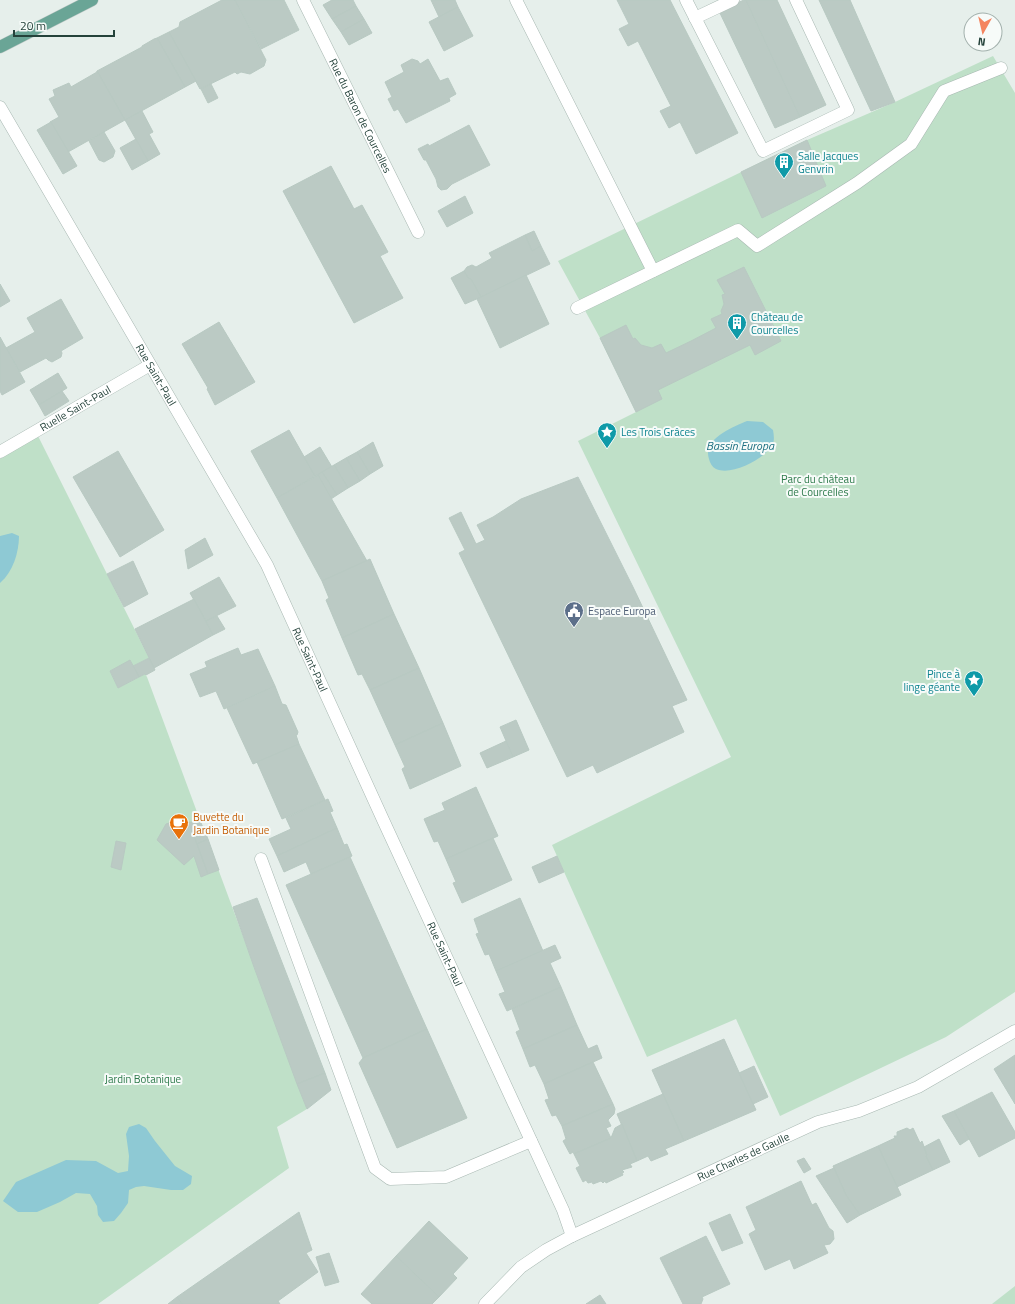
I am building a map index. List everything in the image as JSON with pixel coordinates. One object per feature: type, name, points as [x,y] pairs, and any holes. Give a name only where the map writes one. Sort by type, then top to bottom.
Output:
[{"type":"main road","points":[[0,47],[92,0]]},
{"type":"street","name":"Rue du Baron de Courcelles","points":[[303,0],[418,232]]},
{"type":"street","points":[[516,0],[652,271]]},
{"type":"street","points":[[686,0],[763,151],[848,110],[796,0]]},
{"type":"street","points":[[695,18],[733,0]]},
{"type":"street","points":[[577,308],[738,230],[757,246],[857,183],[911,144],[944,92],[1001,68]]},
{"type":"street","name":"Rue Saint-Paul","points":[[0,106],[267,565],[563,1210],[572,1236]]},
{"type":"street","name":"Ruelle Saint-Paul","points":[[0,452],[150,365]]},
{"type":"street","points":[[261,859],[375,1168],[390,1179],[446,1177],[531,1141]]},
{"type":"street","name":"Rue Charles de Gaulle","points":[[486,1304],[521,1267],[546,1250],[572,1236],[818,1122],[859,1111],[918,1086],[1015,1031]]},
{"type":"green space","name":"Parc du château de Courcelles","points":[[993,56],[1015,93],[1015,992],[946,1037],[780,1116],[736,1019],[647,1057],[552,845],[731,757],[578,441],[636,412],[600,338],[558,261],[807,140],[895,102]]},
{"type":"green space","name":"Jardin Botanique","points":[[38,436],[149,658],[133,666],[130,661],[110,671],[118,688],[145,674],[147,677],[307,1109],[277,1127],[289,1168],[98,1304],[0,1304],[0,459]]},
{"type":"green space","points":[[1015,1286],[1015,1304],[992,1304]]},
{"type":"water","name":"Bassin Europa","points":[[747,421],[763,422],[773,430],[774,441],[771,447],[761,457],[746,466],[738,469],[722,471],[716,469],[711,465],[709,459],[708,452],[710,445],[727,430]]},
{"type":"water","points":[[12,533],[19,536],[18,549],[12,568],[0,583],[0,536]]},
{"type":"water","points":[[139,1124],[146,1128],[175,1166],[192,1176],[191,1184],[183,1190],[171,1190],[144,1186],[129,1190],[128,1203],[121,1213],[114,1221],[103,1222],[98,1215],[97,1206],[90,1194],[76,1193],[37,1212],[18,1212],[3,1201],[16,1182],[66,1160],[96,1161],[118,1173],[128,1171],[129,1156],[126,1134],[129,1127]]},
{"type":"building","points":[[222,0],[235,0],[266,60],[264,66],[250,74],[241,72],[237,74],[235,72],[200,89],[169,32],[179,27],[180,22]]},
{"type":"building","points":[[235,0],[284,0],[299,30],[261,49]]},
{"type":"building","points":[[332,0],[353,0],[356,6],[332,19],[323,5]]},
{"type":"building","points":[[431,0],[455,0],[458,7],[439,17]]},
{"type":"building","points":[[617,0],[670,0],[738,133],[696,154],[680,122],[669,128],[660,111],[671,106],[638,41],[628,46],[619,29],[629,24]]},
{"type":"building","points":[[746,0],[800,117],[775,128],[719,11]]},
{"type":"building","points":[[746,0],[777,0],[826,105],[800,117]]},
{"type":"building","points":[[819,0],[850,0],[895,102],[871,111]]},
{"type":"building","points":[[356,6],[364,19],[341,32],[332,19]]},
{"type":"building","points":[[458,7],[473,36],[444,51],[429,22]]},
{"type":"building","points":[[364,19],[372,33],[349,45],[341,32]]},
{"type":"building","points":[[169,32],[196,81],[185,87],[157,38]]},
{"type":"building","points":[[157,38],[185,87],[125,120],[97,71]]},
{"type":"building","points":[[412,59],[418,61],[420,64],[428,59],[440,81],[448,78],[456,94],[449,98],[450,101],[406,123],[398,109],[394,111],[388,99],[392,97],[385,82],[404,72],[401,65]]},
{"type":"building","points":[[97,71],[125,120],[68,152],[50,122],[59,117],[49,99],[55,96],[53,90],[69,83],[71,87]]},
{"type":"building","points":[[211,84],[218,98],[208,103],[201,89]]},
{"type":"building","points":[[142,111],[153,132],[149,134],[160,154],[148,161],[125,120]]},
{"type":"building","points":[[51,122],[77,166],[63,174],[37,130]]},
{"type":"building","points":[[469,125],[490,165],[452,184],[447,189],[441,190],[438,187],[436,179],[426,160],[424,160],[418,149],[428,144],[429,146]]},
{"type":"building","points":[[104,132],[115,151],[113,157],[104,162],[99,160],[89,141]]},
{"type":"building","points":[[136,139],[148,161],[132,170],[120,148]]},
{"type":"building","name":"Salle Jacques Genvrin","points":[[807,140],[826,186],[762,218],[741,172]]},
{"type":"building","points":[[331,166],[354,209],[362,205],[388,252],[380,256],[403,298],[354,323],[283,191]]},
{"type":"building","points":[[465,196],[473,213],[447,227],[438,211]]},
{"type":"building","points":[[534,231],[541,246],[532,251],[525,235]]},
{"type":"building","points":[[525,235],[532,251],[541,246],[550,264],[481,297],[471,279],[468,278],[464,271],[467,267],[472,265],[476,267],[492,258],[489,253]]},
{"type":"building","name":"Château de Courcelles","points":[[744,267],[781,341],[755,355],[750,345],[658,390],[662,399],[636,412],[600,338],[626,325],[633,339],[635,338],[641,345],[652,348],[661,344],[666,353],[691,341],[716,328],[711,319],[722,314],[721,311],[724,304],[722,295],[725,294],[717,280]]},
{"type":"building","points":[[464,271],[468,278],[471,279],[481,297],[465,304],[451,278]]},
{"type":"building","points":[[526,275],[549,324],[500,348],[477,299]]},
{"type":"building","points":[[0,284],[10,301],[0,307]]},
{"type":"building","points":[[61,299],[83,338],[61,351],[61,357],[52,362],[46,358],[20,372],[6,348],[35,332],[27,318]]},
{"type":"building","points":[[219,322],[255,382],[215,405],[207,389],[208,388],[182,344]]},
{"type":"building","points":[[0,337],[25,382],[2,395],[0,391]]},
{"type":"building","points":[[58,373],[67,388],[39,405],[30,390]]},
{"type":"building","points":[[62,391],[69,401],[45,416],[39,405]]},
{"type":"building","points":[[289,430],[315,476],[277,498],[251,451]]},
{"type":"building","points":[[373,442],[383,466],[370,474],[357,452]]},
{"type":"building","points":[[320,447],[332,467],[315,476],[304,457]]},
{"type":"building","points":[[118,451],[164,530],[120,557],[73,477]]},
{"type":"building","points":[[357,452],[370,474],[360,481],[346,458]]},
{"type":"building","points":[[346,458],[360,481],[348,488],[334,465]]},
{"type":"building","points":[[334,465],[348,488],[337,495],[322,472]]},
{"type":"building","points":[[322,472],[337,495],[331,499],[318,475]]},
{"type":"building","points":[[318,475],[367,561],[322,581],[277,498]]},
{"type":"building","name":"Espace Europa","points":[[578,477],[687,700],[672,706],[684,732],[597,773],[593,765],[567,777],[459,553],[465,550],[449,518],[461,512],[476,544],[485,540],[477,525],[493,517],[521,499]]},
{"type":"building","points":[[205,538],[213,555],[188,569],[185,550]]},
{"type":"building","points":[[370,559],[394,614],[342,638],[326,600],[329,598],[322,581]]},
{"type":"building","points":[[133,561],[148,594],[124,607],[107,574]]},
{"type":"building","points":[[219,577],[236,606],[206,621],[190,593]]},
{"type":"building","points":[[194,599],[213,635],[154,668],[135,629]]},
{"type":"building","points":[[394,614],[419,668],[370,690],[362,674],[358,675],[342,638]]},
{"type":"building","points":[[217,616],[225,629],[213,635],[206,621]]},
{"type":"building","points":[[238,648],[241,655],[258,649],[275,686],[224,709],[216,691],[200,697],[190,674],[207,667],[205,662]]},
{"type":"building","points":[[149,658],[155,670],[139,677],[133,666]]},
{"type":"building","points":[[130,660],[139,677],[118,688],[110,671]]},
{"type":"building","points":[[419,668],[443,723],[395,745],[370,690]]},
{"type":"building","points":[[275,686],[282,704],[286,705],[298,732],[296,735],[299,744],[253,764],[227,708]]},
{"type":"building","points":[[516,720],[529,750],[513,757],[500,727]]},
{"type":"building","points":[[443,723],[461,766],[410,789],[402,769],[405,767],[395,745]]},
{"type":"building","points":[[506,741],[513,757],[487,768],[480,753]]},
{"type":"building","points":[[299,744],[325,800],[282,819],[257,762]]},
{"type":"building","points":[[476,787],[498,836],[446,859],[438,841],[434,842],[424,819],[445,810],[442,803]]},
{"type":"building","points":[[328,799],[333,811],[330,812],[337,828],[277,856],[269,839],[291,829],[286,818]]},
{"type":"building","points":[[176,821],[201,823],[191,827],[208,874],[201,877],[194,856],[184,865],[157,840],[166,824]]},
{"type":"building","points":[[201,823],[208,839],[197,844],[191,827]]},
{"type":"building","points":[[337,828],[344,845],[347,844],[352,856],[311,874],[306,862],[284,872],[277,856]]},
{"type":"building","points":[[493,838],[512,880],[462,903],[453,883],[456,882],[446,859]]},
{"type":"building","points":[[208,839],[219,870],[208,874],[197,844]]},
{"type":"building","points":[[116,841],[126,843],[121,870],[111,867]]},
{"type":"building","points":[[557,856],[564,872],[539,883],[532,867]]},
{"type":"building","points":[[350,857],[427,1029],[363,1058],[286,885]]},
{"type":"building","points":[[257,898],[325,1073],[297,1084],[233,907]]},
{"type":"building","points":[[520,898],[543,951],[496,971],[489,954],[485,955],[476,934],[479,933],[474,919]]},
{"type":"building","points":[[555,945],[561,958],[550,963],[561,987],[507,1011],[499,994],[505,992],[496,971]]},
{"type":"building","points":[[561,987],[577,1025],[523,1049],[516,1032],[520,1030],[512,1009]]},
{"type":"building","points":[[577,1025],[588,1049],[597,1045],[602,1058],[544,1084],[535,1065],[530,1067],[523,1049]]},
{"type":"building","points":[[427,1029],[467,1118],[397,1148],[359,1063],[363,1058]]},
{"type":"building","points":[[724,1039],[756,1110],[684,1141],[652,1070]]},
{"type":"building","points":[[1015,1055],[1015,1104],[994,1069]]},
{"type":"building","points":[[593,1062],[613,1104],[562,1126],[556,1115],[552,1116],[545,1100],[549,1099],[544,1084]]},
{"type":"building","points":[[754,1066],[768,1097],[753,1104],[739,1073]]},
{"type":"building","points":[[325,1073],[331,1090],[307,1109],[297,1084]]},
{"type":"building","points":[[992,1092],[1015,1132],[1015,1138],[979,1157],[954,1111]]},
{"type":"building","points":[[663,1094],[684,1141],[665,1149],[668,1154],[651,1161],[648,1156],[637,1161],[617,1114]]},
{"type":"building","points":[[613,1104],[615,1109],[614,1114],[608,1120],[611,1126],[606,1128],[611,1138],[574,1154],[573,1152],[570,1154],[563,1141],[566,1139],[562,1126]]},
{"type":"building","points":[[954,1111],[969,1139],[960,1145],[942,1116]]},
{"type":"building","points":[[622,1124],[637,1161],[630,1164],[632,1167],[622,1170],[624,1172],[622,1173],[623,1175],[606,1183],[605,1181],[603,1183],[601,1181],[593,1184],[592,1182],[588,1183],[586,1180],[583,1182],[576,1168],[580,1166],[574,1154],[611,1138],[615,1128]]},
{"type":"building","points":[[907,1128],[910,1130],[913,1128],[920,1143],[922,1141],[927,1155],[926,1156],[933,1170],[897,1187],[878,1146],[895,1138],[894,1136],[897,1136],[897,1132]]},
{"type":"building","points":[[939,1139],[950,1162],[933,1170],[926,1156],[924,1147]]},
{"type":"building","points":[[878,1146],[901,1195],[860,1215],[846,1195],[833,1166]]},
{"type":"building","points":[[804,1158],[811,1169],[804,1173],[797,1161]]},
{"type":"building","points":[[834,1168],[846,1195],[860,1215],[847,1223],[816,1176]]},
{"type":"building","points":[[801,1181],[812,1205],[816,1203],[829,1228],[833,1231],[834,1239],[830,1244],[824,1245],[828,1253],[794,1269],[790,1259],[765,1270],[749,1234],[756,1230],[746,1207]]},
{"type":"building","points":[[299,1212],[312,1250],[306,1253],[318,1272],[278,1301],[280,1304],[182,1304],[177,1297]]},
{"type":"building","points":[[730,1214],[743,1243],[722,1251],[709,1223]]},
{"type":"building","points":[[429,1221],[468,1258],[453,1274],[457,1278],[439,1297],[396,1256]]},
{"type":"building","points":[[706,1236],[730,1284],[702,1297],[703,1299],[701,1304],[683,1304],[660,1258]]},
{"type":"building","points":[[329,1253],[339,1282],[325,1286],[316,1257]]},
{"type":"building","points":[[396,1256],[439,1297],[432,1304],[372,1304],[361,1294]]},
{"type":"building","points":[[600,1295],[606,1304],[586,1304]]},
{"type":"building","points":[[177,1297],[182,1304],[168,1304]]},
{"type":"place","name":"Salle Jacques Genvrin","points":[[784,179]]},
{"type":"place","name":"Château de Courcelles","points":[[737,340]]},
{"type":"place","name":"Les Trois Grâces","points":[[607,449]]},
{"type":"place","name":"Espace Europa","points":[[574,628]]},
{"type":"place","name":"Pince à linge géante","points":[[974,697]]},
{"type":"place","name":"Buvette du Jardin Botanique","points":[[179,840]]}]
